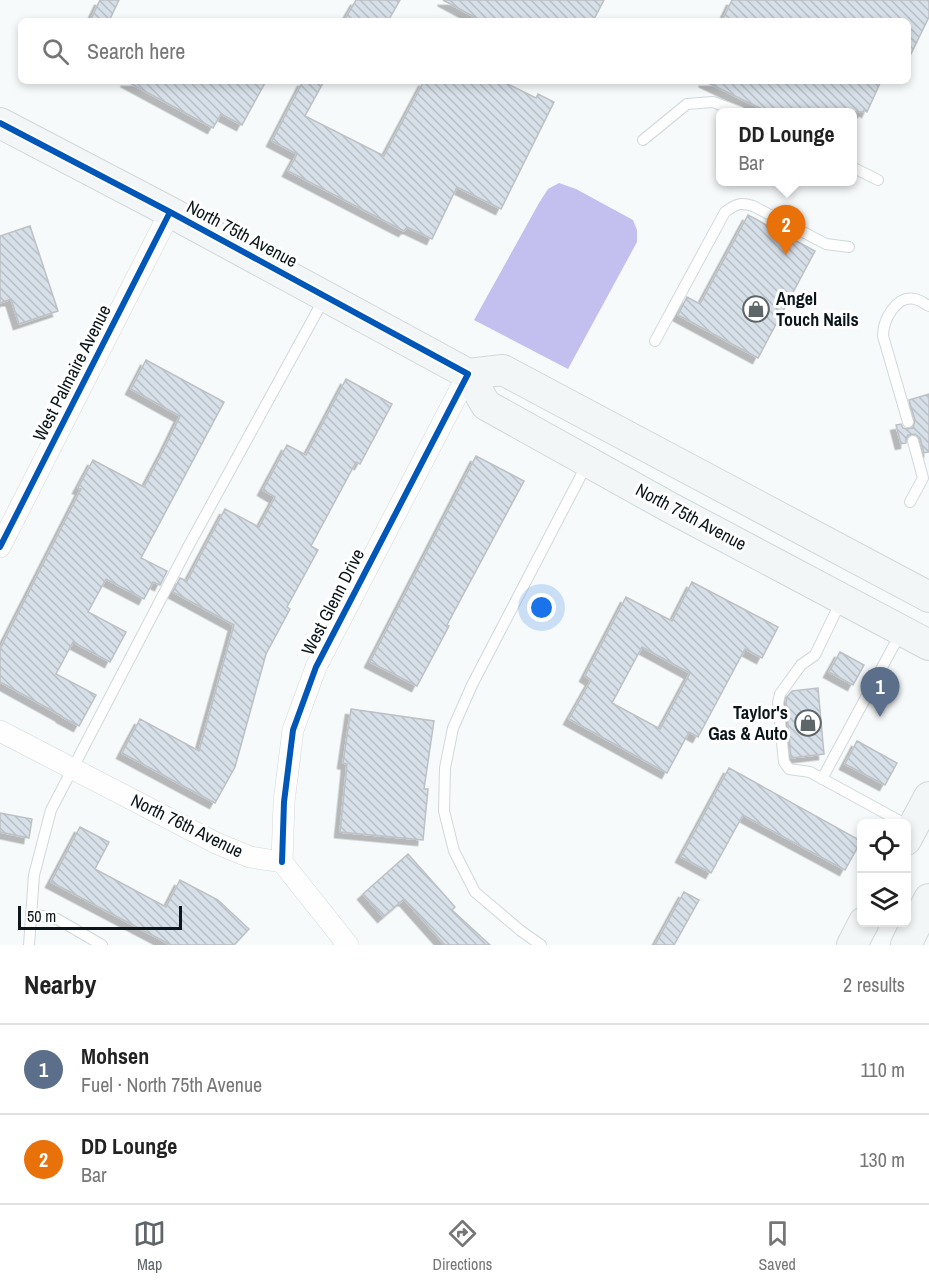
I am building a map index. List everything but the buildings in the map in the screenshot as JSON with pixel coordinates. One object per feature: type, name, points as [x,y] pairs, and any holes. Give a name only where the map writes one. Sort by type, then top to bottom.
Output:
[{"type":"main road","name":"North 75th Avenue","points":[[0,123],[170,212],[468,374],[486,405],[669,507],[929,645]]},
{"type":"main road","points":[[468,374],[503,370],[929,597]]},
{"type":"main road","points":[[911,824],[929,797]]},
{"type":"main road","points":[[906,945],[929,899]]},
{"type":"main road","points":[[852,945],[861,927]]},
{"type":"street","name":"West Palmaire Avenue","points":[[0,547],[170,212]]},
{"type":"street","name":"West Glenn Drive","points":[[282,862],[284,802],[293,730],[316,667],[468,374]]},
{"type":"street","name":"North 76th Avenue","points":[[0,731],[216,843],[250,857],[282,862]]},
{"type":"street","points":[[282,862],[348,945]]},
{"type":"lane","points":[[643,140],[687,105],[713,102],[729,108]]},
{"type":"lane","points":[[857,170],[878,180]]},
{"type":"lane","points":[[655,341],[725,212],[735,205],[744,203],[753,206],[826,244],[849,247]]},
{"type":"lane","points":[[29,945],[34,875],[51,810],[188,547],[325,297]]},
{"type":"lane","points":[[908,422],[883,336],[883,327],[893,309],[902,301],[915,299],[929,306]]},
{"type":"lane","points":[[910,502],[923,478],[914,441]]},
{"type":"lane","points":[[541,945],[520,931],[475,892],[454,851],[444,811],[445,768],[453,728],[472,685],[589,461]]},
{"type":"lane","points":[[842,598],[815,655],[801,665],[780,694],[778,704],[784,762],[789,769],[810,772],[891,819]]},
{"type":"lane","points":[[822,779],[902,630]]},
{"type":"lane","points":[[31,914],[57,919],[102,945]]},
{"type":"shaded area","points":[[559,183],[576,189],[633,220],[637,230],[637,242],[568,369],[474,320],[539,203],[548,189]]},
{"type":"cycle path","points":[[0,123],[170,212],[468,374],[316,667],[293,730],[284,802],[282,862]]},
{"type":"cycle path","points":[[0,547],[170,212]]},
{"type":"place","name":"DD Lounge","points":[[786,255]]},
{"type":"place","name":"Angel Touch Nails","points":[[756,309]]},
{"type":"place","name":"Mohsen","points":[[880,717]]},
{"type":"place","name":"Taylor's Gas & Auto","points":[[808,723]]}]
